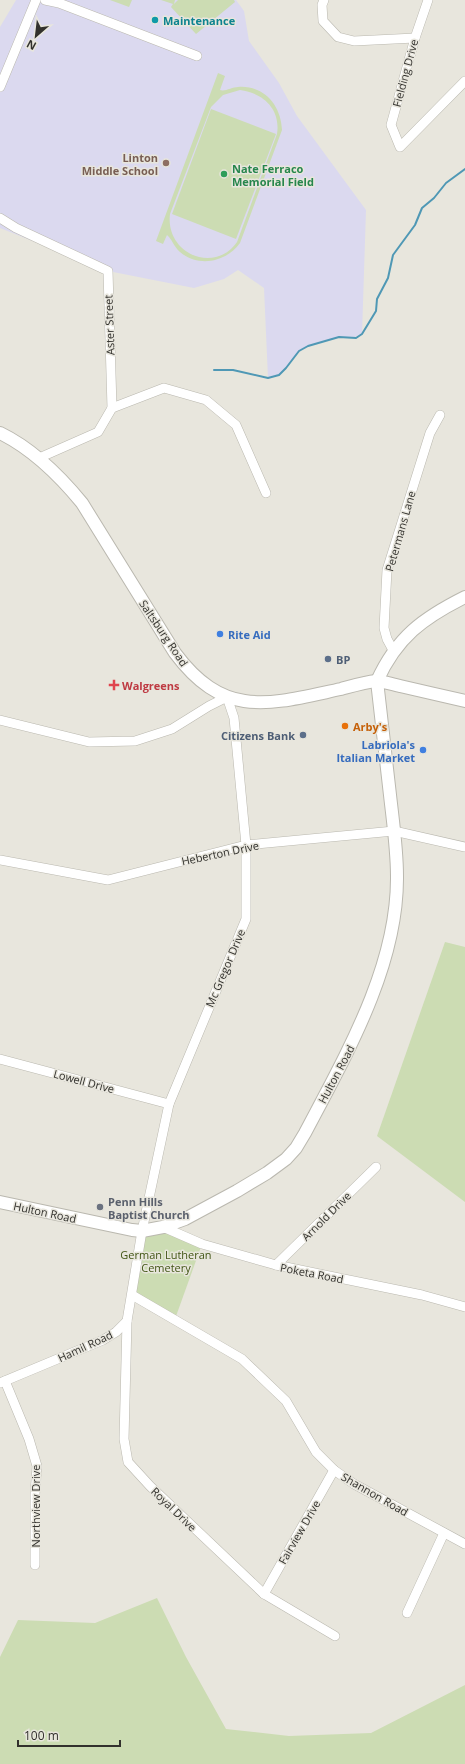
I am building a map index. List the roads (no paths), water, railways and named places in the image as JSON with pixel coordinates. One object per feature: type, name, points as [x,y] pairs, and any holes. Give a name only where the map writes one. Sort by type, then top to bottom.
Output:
[{"type":"main road","name":"Saltsburg Road","points":[[0,433],[26,447],[39,458],[65,483],[82,503],[184,666],[210,689],[228,697],[251,703],[280,702],[377,681],[465,701]]},
{"type":"main road","points":[[377,681],[393,650],[422,622],[465,597]]},
{"type":"main road","name":"Hulton Road","points":[[0,1202],[142,1231],[163,1227],[185,1219],[267,1173],[286,1159],[296,1148],[360,1027],[388,944],[393,918],[397,877],[394,831],[377,681]]},
{"type":"street","points":[[0,87],[2,78],[36,0]]},
{"type":"street","points":[[45,0],[59,3],[197,56]]},
{"type":"street","points":[[324,0],[322,4],[324,21],[338,37],[354,40],[415,38]]},
{"type":"street","name":"Fielding Drive","points":[[428,0],[415,38],[391,125],[400,147],[465,81]]},
{"type":"street","name":"Aster Street","points":[[0,218],[22,231],[108,271],[112,408]]},
{"type":"street","points":[[39,458],[98,432],[112,408],[164,388],[206,400],[236,425],[266,493]]},
{"type":"street","name":"Petermans Lane","points":[[393,650],[387,639],[384,628],[387,570],[430,433],[440,415]]},
{"type":"street","points":[[0,720],[89,742],[134,742],[172,729],[209,706],[228,697]]},
{"type":"street","name":"Mc Gregor Drive","points":[[142,1231],[169,1104],[246,919],[246,846],[234,718],[228,697]]},
{"type":"street","name":"Heberton Drive","points":[[0,860],[108,880],[246,846],[394,831],[465,847]]},
{"type":"street","name":"Lowell Drive","points":[[0,1059],[169,1104]]},
{"type":"street","name":"Arnold Drive","points":[[276,1266],[376,1167]]},
{"type":"street","name":"Poketa Road","points":[[163,1227],[202,1244],[276,1266],[422,1295],[465,1307]]},
{"type":"street","points":[[127,1321],[142,1231]]},
{"type":"street","name":"Shannon Road","points":[[132,1295],[242,1359],[286,1401],[316,1452],[334,1470],[354,1484],[465,1544]]},
{"type":"street","name":"Hamil Road","points":[[3,1382],[103,1340],[116,1332],[127,1321]]},
{"type":"street","name":"Royal Drive","points":[[127,1321],[124,1439],[128,1462],[150,1486],[264,1594],[335,1636]]},
{"type":"street","name":"Northview Drive","points":[[3,1382],[30,1439],[37,1466],[35,1494],[35,1565]]},
{"type":"street","name":"Fairview Drive","points":[[264,1594],[334,1470]]},
{"type":"street","points":[[407,1613],[444,1534]]},
{"type":"waterway","points":[[214,370],[233,370],[268,378],[279,375],[299,351],[308,346],[339,337],[356,338],[362,334],[376,311],[377,299],[388,278],[393,255],[415,225],[422,208],[434,198],[446,183],[465,169]]},
{"type":"place","name":"Maintenance","points":[[155,20]]},
{"type":"place","name":"Linton Middle School","points":[[166,163]]},
{"type":"place","name":"Nate Ferraco Memorial Field","points":[[224,174]]},
{"type":"place","name":"Rite Aid","points":[[220,634]]},
{"type":"place","name":"BP","points":[[328,659]]},
{"type":"place","name":"Walgreens","points":[[114,685]]},
{"type":"place","name":"Arby's","points":[[345,726]]},
{"type":"place","name":"Citizens Bank","points":[[303,735]]},
{"type":"place","name":"Labriola's Italian Market","points":[[423,750]]},
{"type":"place","name":"Penn Hills Baptist Church","points":[[100,1207]]},
{"type":"park label","name":"German Lutheran Cemetery","points":[[166,1260]]}]
